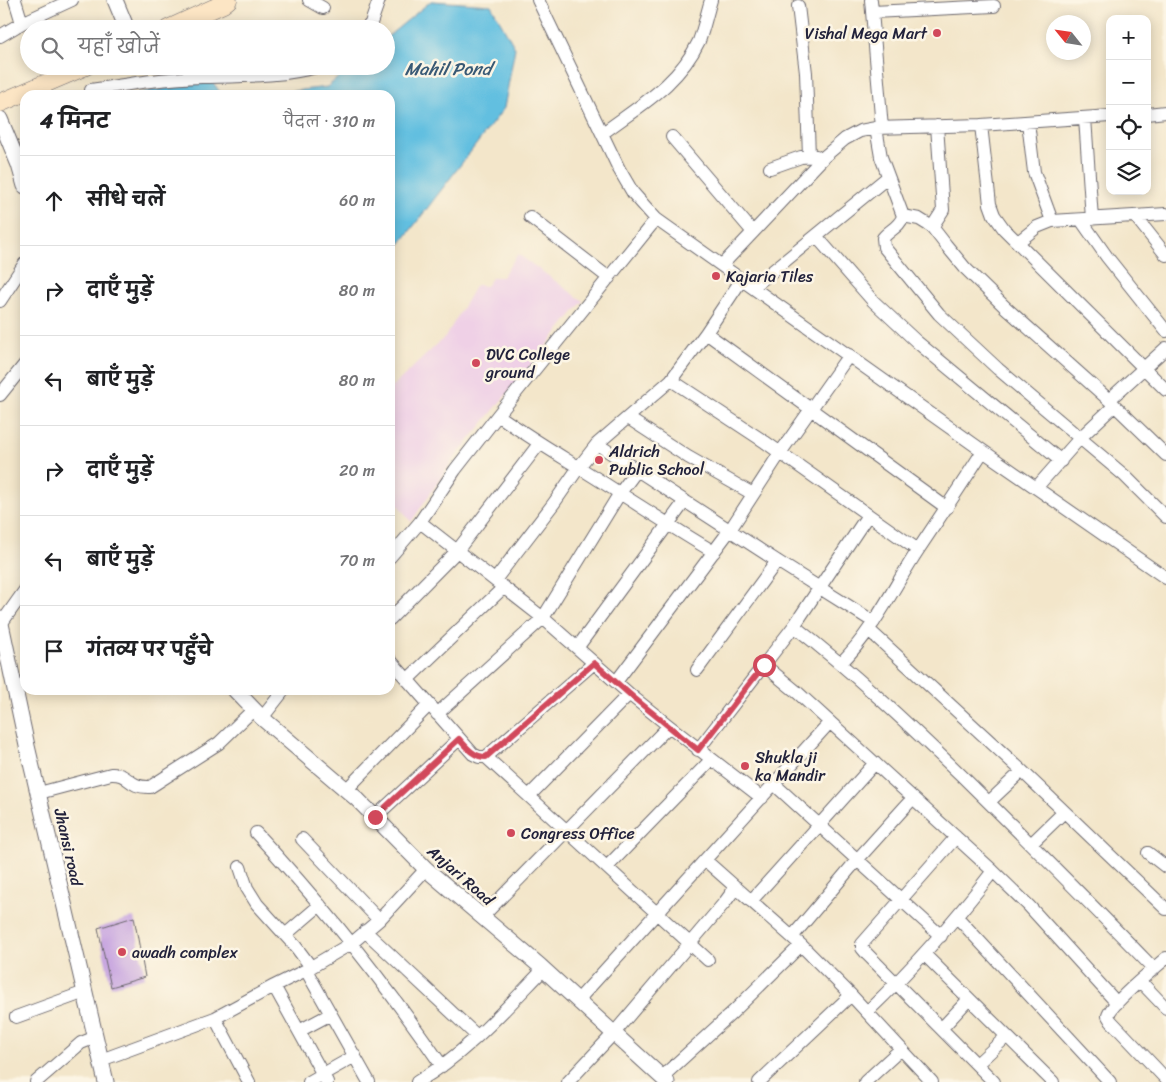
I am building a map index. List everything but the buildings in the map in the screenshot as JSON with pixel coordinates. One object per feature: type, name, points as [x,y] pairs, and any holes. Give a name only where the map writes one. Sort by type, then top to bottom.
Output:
[{"type":"main road","points":[[186,20],[225,1]]},
{"type":"main road","points":[[29,90],[64,75]]},
{"type":"main road","points":[[0,102],[20,94]]},
{"type":"street","points":[[15,0],[21,20]]},
{"type":"street","points":[[27,20],[72,0]]},
{"type":"street","points":[[115,0],[123,20]]},
{"type":"street","points":[[309,0],[323,8]]},
{"type":"street","points":[[372,20],[379,0]]},
{"type":"street","points":[[538,0],[619,170],[633,193],[656,219],[1166,578]]},
{"type":"street","points":[[603,133],[665,87],[679,73],[688,61],[699,39],[711,0]]},
{"type":"street","points":[[798,6],[806,73],[809,156]]},
{"type":"street","points":[[903,216],[881,158],[872,6],[994,6]]},
{"type":"street","points":[[0,36],[20,23]]},
{"type":"street","points":[[91,90],[136,82],[173,79],[247,78],[271,75]]},
{"type":"street","points":[[1151,114],[1166,112]]},
{"type":"street","points":[[722,265],[825,156],[845,139],[860,131],[879,128],[981,125],[1106,116]]},
{"type":"street","points":[[1085,118],[1087,220],[1107,257],[1166,331]]},
{"type":"street","points":[[0,119],[20,168]]},
{"type":"street","points":[[1028,122],[1034,172],[1052,221]]},
{"type":"street","points":[[981,125],[990,204],[994,215],[1004,229],[1166,390]]},
{"type":"street","points":[[932,226],[943,210],[937,126]]},
{"type":"street","points":[[672,137],[753,232]]},
{"type":"street","points":[[770,168],[801,157],[825,156]]},
{"type":"street","points":[[753,287],[888,177]]},
{"type":"street","points":[[1018,242],[1037,227],[1052,221],[1166,214]]},
{"type":"street","points":[[903,216],[919,219],[932,226],[965,268],[1166,455]]},
{"type":"street","points":[[903,216],[898,225],[883,238],[884,247],[939,314],[998,369],[1125,476],[1166,517]]},
{"type":"street","points":[[1135,216],[1166,255]]},
{"type":"street","points":[[530,217],[609,278]]},
{"type":"street","points":[[395,551],[420,522],[455,470],[498,415],[656,219]]},
{"type":"street","points":[[816,236],[873,301],[917,342],[1061,461]]},
{"type":"street","points":[[0,301],[20,271]]},
{"type":"street","points":[[408,680],[500,584],[554,503],[597,444],[671,380],[706,333],[742,279]]},
{"type":"street","points":[[706,333],[947,508]]},
{"type":"street","points":[[1036,488],[1112,403],[1166,348]]},
{"type":"street","points":[[616,682],[730,530],[780,453],[849,355]]},
{"type":"street","points":[[0,395],[20,370]]},
{"type":"street","points":[[671,380],[780,453],[918,550]]},
{"type":"street","points":[[498,415],[539,444],[714,552]]},
{"type":"street","points":[[628,418],[688,457],[753,494]]},
{"type":"street","points":[[395,614],[457,551],[539,444]]},
{"type":"street","points":[[597,444],[819,588],[871,626],[1166,909]]},
{"type":"street","points":[[841,663],[856,648],[871,626],[983,451]]},
{"type":"street","points":[[347,789],[433,709],[543,618],[636,470]]},
{"type":"street","points":[[577,648],[685,501]]},
{"type":"street","points":[[698,750],[794,626],[868,515]]},
{"type":"street","points":[[420,522],[543,618],[629,694],[698,750],[762,798]]},
{"type":"street","points":[[697,670],[777,561]]},
{"type":"street","points":[[1,621],[20,596]]},
{"type":"street","name":"Jhansi road","points":[[1,621],[106,1082]]},
{"type":"street","points":[[794,626],[841,663],[989,802],[1154,969]]},
{"type":"street","points":[[395,666],[473,754],[479,757],[486,757],[594,663]]},
{"type":"street","points":[[764,665],[830,722],[993,871],[1029,906],[1117,1003]]},
{"type":"street","points":[[530,796],[629,694]]},
{"type":"street","name":"Anjari Road","points":[[239,695],[258,714],[347,789],[426,869],[544,969],[665,1080]]},
{"type":"street","points":[[39,794],[111,774],[119,774],[140,788],[150,787],[219,743],[258,714],[279,695]]},
{"type":"street","points":[[578,1000],[830,722]]},
{"type":"street","points":[[482,917],[566,829],[669,726]]},
{"type":"street","points":[[375,817],[459,739]]},
{"type":"street","points":[[486,757],[708,960]]},
{"type":"street","points":[[607,867],[711,760]]},
{"type":"street","points":[[751,900],[875,763]]},
{"type":"street","points":[[989,802],[1022,771]]},
{"type":"street","points":[[774,784],[941,936]]},
{"type":"street","points":[[665,1080],[733,1012],[797,941],[857,860],[913,798]]},
{"type":"street","points":[[1031,844],[1064,812]]},
{"type":"street","points":[[256,833],[292,871],[352,943],[405,1012],[442,1066]]},
{"type":"street","points":[[956,837],[862,944],[862,948],[994,1082]]},
{"type":"street","points":[[302,839],[379,920]]},
{"type":"street","points":[[1148,853],[1166,867]]},
{"type":"street","points":[[705,860],[797,941],[932,1082]]},
{"type":"street","points":[[240,867],[247,888],[257,904],[285,935],[308,969],[370,1082]]},
{"type":"street","points":[[101,1060],[215,1018],[308,969],[352,943],[379,920],[426,869]]},
{"type":"street","points":[[867,1012],[925,955],[957,918],[993,871]]},
{"type":"street","points":[[568,1082],[614,1033],[736,887]]},
{"type":"street","points":[[285,935],[320,905]]},
{"type":"street","points":[[957,918],[1110,1082]]},
{"type":"street","points":[[365,931],[477,1036]]},
{"type":"street","points":[[925,955],[1053,1082]]},
{"type":"street","points":[[1166,958],[1117,1003],[1108,1016],[1166,1079]]},
{"type":"street","points":[[417,1082],[442,1066],[477,1036],[544,969]]},
{"type":"street","points":[[1140,981],[1166,1008]]},
{"type":"street","points":[[274,986],[325,1078]]},
{"type":"street","points":[[16,1017],[85,992]]},
{"type":"street","points":[[759,1082],[850,995]]},
{"type":"street","points":[[942,1028],[969,1000]]},
{"type":"street","points":[[299,1031],[331,1014]]},
{"type":"street","points":[[215,1018],[249,1082]]},
{"type":"street","points":[[977,1064],[1007,1036]]},
{"type":"street","points":[[36,1082],[82,1043],[96,1037]]},
{"type":"street","points":[[865,1082],[901,1049]]},
{"type":"street","points":[[309,1082],[325,1078],[355,1056]]},
{"type":"shaded area","name":"DVC College ground","points":[[518,254],[583,301],[452,461],[411,522],[395,501],[395,384],[446,336],[476,285],[486,286],[493,277],[502,277]]},
{"type":"water","name":"Mahil Pond","points":[[431,1],[491,5],[515,48],[504,108],[395,250],[395,90],[302,90],[327,87],[341,75],[395,75],[395,31]]},
{"type":"water","points":[[212,81],[218,90],[157,90]]},
{"type":"place","name":"Vishal Mega Mart","points":[[937,33]]},
{"type":"place","name":"Kajaria Tiles","points":[[716,276]]},
{"type":"place","name":"DVC College ground","points":[[476,363]]},
{"type":"place","name":"Aldrich Public School","points":[[599,460]]},
{"type":"place","name":"Shukla ji ka Mandir","points":[[745,766]]},
{"type":"place","name":"Congress Office","points":[[511,833]]},
{"type":"place","name":"awadh complex","points":[[122,952]]},
{"type":"route","points":[[375,817],[459,739],[473,754],[479,757],[486,757],[594,663],[698,750],[764,665]]}]
